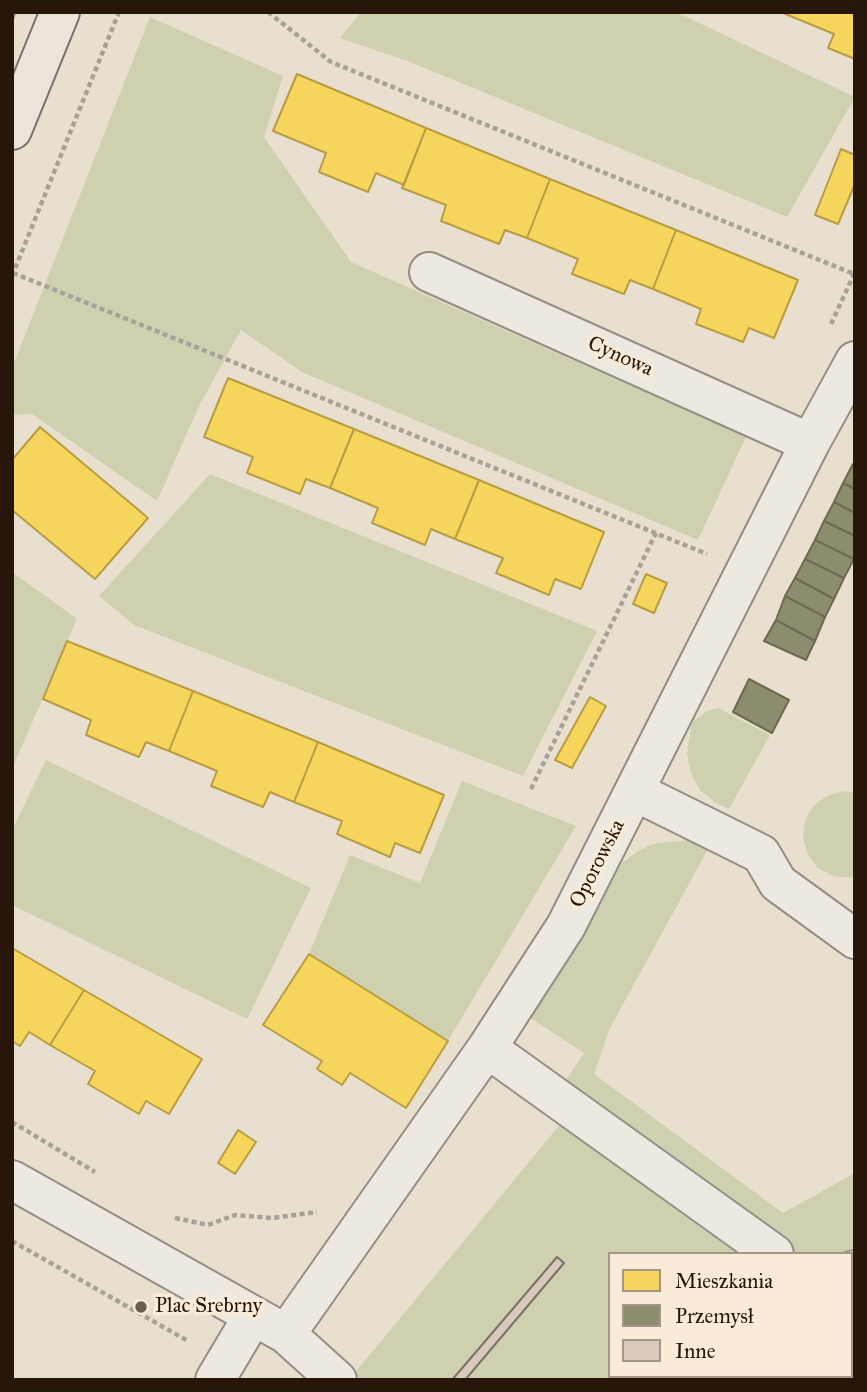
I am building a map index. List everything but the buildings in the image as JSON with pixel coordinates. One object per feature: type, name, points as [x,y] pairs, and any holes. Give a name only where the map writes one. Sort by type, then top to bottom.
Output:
[{"type":"main road","points":[[12,131],[60,12]]},
{"type":"street","name":"Cynowa","points":[[429,272],[810,443]]},
{"type":"street","name":"Oporowska","points":[[220,1373],[270,1325],[486,1048],[566,926],[810,443],[855,360]]},
{"type":"street","points":[[636,792],[761,854],[778,883],[855,939]]},
{"type":"street","points":[[486,1048],[771,1252]]},
{"type":"street","points":[[12,1180],[270,1325],[337,1380]]},
{"type":"path","points":[[118,12],[13,275],[710,555]]},
{"type":"path","points":[[268,12],[331,62],[854,273],[830,327]]},
{"type":"path","points":[[531,789],[656,533]]},
{"type":"path","points":[[12,1122],[96,1173]]},
{"type":"path","points":[[167,1217],[208,1225],[235,1214],[272,1218],[317,1213],[328,1208]]},
{"type":"path","points":[[12,1241],[187,1341],[220,1373]]},
{"type":"green space","points":[[361,12],[676,12],[855,97],[787,217],[410,62],[340,38]]},
{"type":"green space","points":[[150,17],[283,76],[264,137],[351,262],[746,437],[698,540],[302,372],[241,330],[199,406],[157,501],[32,414],[12,415],[12,368]]},
{"type":"green space","points":[[210,474],[597,631],[523,776],[134,625],[99,596]]},
{"type":"green space","points":[[12,572],[77,619],[12,769]]},
{"type":"green space","points":[[718,708],[770,735],[729,809],[716,803],[700,790],[691,774],[687,754],[691,726],[695,720],[707,711]]},
{"type":"green space","points":[[46,760],[311,888],[247,1019],[12,905],[12,830]]},
{"type":"green space","points":[[462,781],[576,826],[448,1041],[309,954],[350,855],[420,883]]},
{"type":"green space","points":[[843,791],[855,793],[855,876],[849,878],[833,876],[818,868],[808,855],[803,838],[805,821],[813,806],[827,796]]},
{"type":"green space","points":[[688,840],[708,849],[610,1028],[594,1074],[783,1213],[855,1173],[855,1380],[349,1380],[581,1099],[562,1086],[584,1053],[529,1017],[623,862],[652,844]]},
{"type":"tram line","points":[[12,21],[16,12]]},
{"type":"place","name":"Plac Srebrny","points":[[141,1307]]}]
